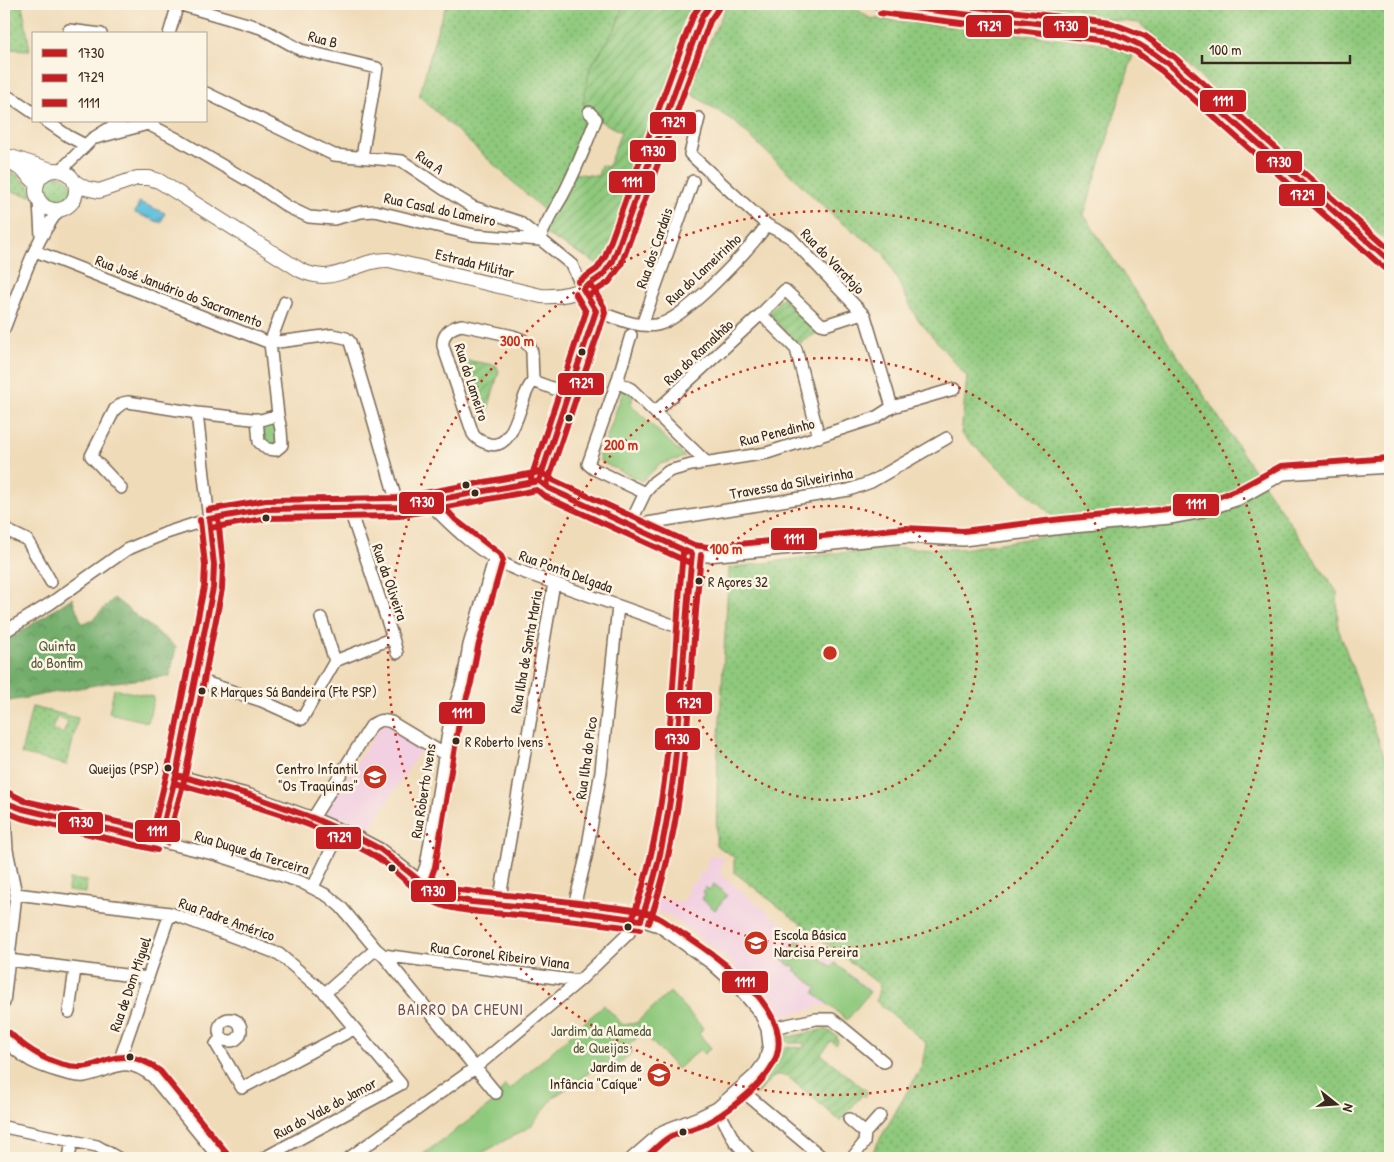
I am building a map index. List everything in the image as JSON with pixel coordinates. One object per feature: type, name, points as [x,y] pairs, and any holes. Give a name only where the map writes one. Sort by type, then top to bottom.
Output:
[{"type":"street","points":[[170,32],[178,4]]},
{"type":"street","name":"Rua B","points":[[178,4],[261,28],[301,50],[377,68],[362,157]]},
{"type":"street","name":"Estrada Militar","points":[[64,207],[92,196],[99,191],[137,178],[150,178],[159,180],[300,270],[314,275],[328,277],[368,262],[389,260],[541,296],[562,296],[583,289],[603,275],[613,261],[686,58],[702,17],[711,4]]},
{"type":"street","points":[[881,4],[1108,32],[1129,37],[1145,46],[1168,64],[1390,261]]},
{"type":"street","points":[[69,30],[85,32]]},
{"type":"street","name":"Rua A","points":[[208,94],[334,155],[402,161],[473,207],[519,222],[572,265],[596,311]]},
{"type":"street","points":[[4,95],[32,112]]},
{"type":"street","points":[[540,240],[550,216],[580,161],[596,119],[590,112]]},
{"type":"street","name":"Rua do Varatojo","points":[[700,118],[690,154],[767,225],[790,237],[865,316],[892,407]]},
{"type":"street","points":[[47,122],[68,136],[86,144]]},
{"type":"street","points":[[65,175],[86,144],[119,122]]},
{"type":"street","name":"Rua Casal do Lameiro","points":[[86,144],[148,124],[260,187],[288,207],[310,216],[334,219],[361,212],[374,211],[474,235],[540,240]]},
{"type":"street","points":[[4,158],[11,156],[65,175],[85,188],[99,191]]},
{"type":"street","points":[[4,158],[18,166],[37,184]]},
{"type":"street","points":[[38,245],[41,224],[36,190],[37,184],[40,177],[65,175]]},
{"type":"street","points":[[4,329],[38,245],[52,218],[74,199],[76,191],[65,175]]},
{"type":"street","name":"Rua dos Cardais","points":[[642,325],[694,181]]},
{"type":"street","points":[[39,201],[50,209],[64,207]]},
{"type":"street","name":"Rua do Lameirinho","points":[[596,311],[642,325],[657,326],[670,320],[689,307],[749,248],[767,225]]},
{"type":"street","name":"Rua José Januário do Sacramento","points":[[38,245],[270,343],[332,335],[346,338],[350,342],[372,412],[398,507]]},
{"type":"street","name":"Rua do Ramalhão","points":[[655,412],[785,290],[820,324],[825,325],[862,313]]},
{"type":"street","points":[[257,419],[259,442],[267,449],[276,450],[282,445],[270,343],[285,302]]},
{"type":"street","points":[[539,481],[596,311]]},
{"type":"street","points":[[761,314],[796,349],[819,437]]},
{"type":"street","name":"Rua do Lameiro","points":[[462,326],[518,338],[527,343],[532,352],[534,382],[526,391],[514,427],[509,435],[491,445],[475,438],[445,352],[444,337],[453,328],[462,326]]},
{"type":"street","points":[[631,335],[588,464],[594,470],[645,493]]},
{"type":"street","points":[[534,382],[568,394]]},
{"type":"street","points":[[616,382],[631,389],[706,462]]},
{"type":"street","name":"Rua Penedinho","points":[[629,526],[645,493],[654,482],[669,471],[706,462],[767,453],[875,418],[892,407],[954,389]]},
{"type":"street","points":[[121,488],[92,456],[118,406],[128,402],[197,413],[261,420],[278,415]]},
{"type":"street","points":[[159,841],[176,775],[213,588],[214,565],[197,413]]},
{"type":"street","name":"Travessa da Silveirinha","points":[[629,526],[849,490],[871,482],[947,438]]},
{"type":"street","points":[[4,632],[51,603],[126,550],[166,533],[209,519],[259,509],[398,507],[539,481],[548,488],[692,554],[723,556],[906,537],[963,540],[1170,518],[1196,513],[1239,499],[1283,474],[1390,467]]},
{"type":"street","name":"Rua Ponta Delgada","points":[[427,502],[450,526],[494,560],[684,630]]},
{"type":"street","name":"Rua da Oliveira","points":[[349,508],[397,653]]},
{"type":"street","points":[[4,529],[27,540],[51,582],[51,603]]},
{"type":"street","points":[[641,920],[659,865],[665,837],[674,771],[684,630],[692,554]]},
{"type":"street","name":"Rua Roberto Ivens","points":[[420,881],[426,866],[450,721],[466,666],[469,645],[494,560]]},
{"type":"street","points":[[51,582],[69,590]]},
{"type":"street","name":"Rua Ilha de Santa Maria","points":[[499,903],[554,583]]},
{"type":"street","name":"Rua Ilha do Pico","points":[[573,911],[586,857],[601,771],[618,606]]},
{"type":"street","points":[[195,679],[262,701],[302,720],[335,661],[321,618]]},
{"type":"street","name":"Rua da Oliveira","points":[[335,661],[392,638]]},
{"type":"street","points":[[313,818],[371,726],[378,720],[384,719],[391,722],[444,754]]},
{"type":"street","points":[[176,775],[250,795],[341,830],[380,849],[430,889],[446,897],[472,902],[499,903],[641,920],[659,926],[723,974],[756,1007],[767,1029],[769,1045],[765,1061],[755,1075],[717,1108],[664,1131],[632,1158]]},
{"type":"street","points":[[4,801],[6,847],[16,894],[4,1003]]},
{"type":"street","name":"Rua Duque da Terceira","points":[[4,801],[16,807],[37,813],[246,863],[313,887],[341,907],[496,1093]]},
{"type":"street","name":"Rua Duque da Terceira","points":[[4,812],[37,813]]},
{"type":"street","points":[[313,887],[341,830]]},
{"type":"street","name":"Rua Padre Américo","points":[[16,894],[170,913],[280,954],[325,994],[401,1084]]},
{"type":"street","name":"Rua de Dom Miguel","points":[[118,1065],[170,913]]},
{"type":"street","points":[[579,981],[629,933]]},
{"type":"street","points":[[325,994],[380,952]]},
{"type":"street","name":"Rua Coronel Ribeiro Viana","points":[[380,952],[579,981]]},
{"type":"street","points":[[9,960],[148,978]]},
{"type":"street","points":[[69,1012],[75,969]]},
{"type":"street","name":"Rua Coronel Ribeiro Viana","points":[[349,1158],[475,1068],[579,981]]},
{"type":"street","points":[[767,1029],[816,1019],[832,1019],[884,1062]]},
{"type":"street","points":[[222,1038],[216,1044],[242,1088],[354,1029]]},
{"type":"street","points":[[4,1039],[32,1061],[73,1075],[83,1076],[118,1065],[144,1070],[154,1077],[219,1158]]},
{"type":"street","name":"Rua do Vale do Jamor","points":[[264,1158],[401,1084]]},
{"type":"street","points":[[740,1089],[823,1158]]},
{"type":"street","points":[[717,1108],[735,1142],[750,1158]]},
{"type":"street","points":[[852,1158],[864,1143],[866,1133],[880,1116]]},
{"type":"street","points":[[849,1119],[866,1133]]},
{"type":"street","points":[[4,1127],[97,1146],[118,1158]]},
{"type":"street","points":[[69,1158],[72,1140]]},
{"type":"shaded area","name":"Centro Infantil \"Os Traquinas\"","points":[[387,725],[423,747],[367,832],[332,819],[328,816],[328,807],[378,730]]},
{"type":"shaded area","name":"Escola Básica Narcisa Pereira","points":[[709,855],[724,858],[720,876],[724,877],[871,990],[847,1020],[827,1003],[823,1007],[819,1004],[816,1008],[796,1013],[795,1015],[778,1017],[755,985],[753,986],[732,969],[735,965],[679,922],[672,920],[673,916],[659,913],[654,903],[655,897],[684,903],[691,882],[697,883],[700,872],[705,873]]},
{"type":"green space","points":[[4,4],[22,4],[30,50],[4,49]]},
{"type":"green space","points":[[447,4],[624,4],[615,29],[590,68],[589,112],[584,152],[550,216],[419,96],[438,27]]},
{"type":"green space","points":[[624,4],[706,4],[605,268],[542,232],[572,173],[598,176],[601,165],[608,167],[621,132],[596,119],[583,104],[590,68],[615,29]]},
{"type":"green space","points":[[727,4],[850,4],[869,18],[1094,42],[1134,52],[1084,215],[1337,592],[1338,628],[1390,772],[1390,1158],[869,1158],[922,1066],[926,1043],[876,1001],[880,985],[734,872],[734,857],[716,845],[718,753],[729,568],[837,553],[904,548],[963,549],[1051,535],[1056,519],[961,434],[967,377],[916,317],[883,252],[838,220],[735,122],[687,91]]},
{"type":"green space","points":[[980,4],[1390,4],[1390,244],[1139,23]]},
{"type":"green space","points":[[6,167],[29,185],[32,196],[4,190],[4,168]]},
{"type":"green space","points":[[57,175],[63,176],[71,184],[71,196],[63,204],[57,205],[51,204],[43,196],[42,190],[43,184],[51,176]]},
{"type":"green space","points":[[784,296],[791,301],[785,302],[807,324],[816,325],[823,329],[797,345],[768,313]]},
{"type":"green space","points":[[463,360],[496,365],[499,371],[486,417],[482,418]]},
{"type":"green space","points":[[625,390],[633,397],[631,405],[685,457],[660,464],[642,481],[601,462],[599,455],[601,454],[622,394],[620,392]]},
{"type":"green space","points":[[275,422],[278,442],[274,446],[267,445],[262,424]]},
{"type":"green space","name":"Quinta do Bonfim","points":[[72,598],[82,624],[93,619],[114,598],[176,647],[170,676],[106,683],[4,702],[4,643]]},
{"type":"green space","points":[[114,689],[154,697],[148,722],[109,713]]},
{"type":"green space","points":[[32,707],[78,718],[67,765],[21,754]],"holes":[[[57,717],[68,722],[63,734],[52,729]]]},
{"type":"green space","points":[[69,879],[87,881],[86,893],[68,891]]},
{"type":"green space","points":[[714,884],[727,895],[715,910],[702,899],[706,887],[709,890]]},
{"type":"green space","points":[[798,940],[831,967],[835,963],[870,992],[847,1020],[814,993],[817,988],[794,970],[796,968],[792,965],[790,966],[782,959]]},
{"type":"green space","name":"Jardim da Alameda de Queijas","points":[[670,992],[703,1028],[699,1034],[711,1048],[704,1054],[700,1049],[677,1069],[643,1032],[628,1046],[633,1052],[612,1070],[604,1062],[553,1098],[531,1126],[473,1158],[418,1158],[494,1102],[505,1085],[509,1090],[604,1005],[623,1025],[636,1023]]},
{"type":"green space","points":[[825,1029],[837,1036],[838,1042],[836,1045],[831,1041],[821,1054],[868,1092],[864,1097],[862,1095],[840,1121],[787,1076],[778,1075],[774,1077],[758,1094],[753,1093],[751,1088],[770,1065],[776,1050],[781,1052],[783,1047],[804,1048],[804,1043],[790,1043],[776,1036],[778,1033],[781,1031],[790,1037]]},
{"type":"water","points":[[139,202],[165,213],[161,223],[135,213]]},
{"type":"transit line","name":"1111","points":[[578,282],[597,269],[605,257],[675,64],[694,14],[701,4]]},
{"type":"transit line","name":"1730","points":[[583,289],[603,275],[613,261],[702,17],[711,4]]},
{"type":"transit line","name":"1730","points":[[881,4],[1109,32],[1133,41],[1168,64],[1390,261]]},
{"type":"transit line","name":"1111","points":[[951,4],[1111,23],[1145,36],[1174,57],[1390,250]]},
{"type":"transit line","name":"1729","points":[[588,296],[609,282],[621,265],[710,21],[718,9]]},
{"type":"transit line","name":"1729","points":[[880,13],[1107,41],[1136,52],[1162,71],[1384,268]]},
{"type":"transit line","name":"1729","points":[[547,484],[605,313],[604,307],[591,285]]},
{"type":"transit line","name":"1730","points":[[539,481],[596,311],[583,289]]},
{"type":"transit line","name":"1111","points":[[531,478],[586,312],[575,293]]},
{"type":"transit line","name":"1111","points":[[208,510],[266,500],[397,498],[540,472],[553,480],[694,545],[708,547],[905,528],[963,531],[1169,509],[1195,505],[1235,491],[1281,466],[1389,458]]},
{"type":"transit line","name":"1730","points":[[209,519],[267,509],[398,507],[539,481],[548,488],[692,554]]},
{"type":"transit line","name":"1729","points":[[210,528],[268,518],[399,516],[537,490],[544,496],[688,562]]},
{"type":"transit line","name":"1111","points":[[433,495],[456,520],[500,554],[503,560],[459,723],[435,867],[431,878],[458,890],[625,909],[654,916],[701,946],[737,974],[767,1009],[776,1028],[778,1047],[772,1066],[751,1091],[732,1107],[712,1120],[699,1127],[668,1138],[645,1158]]},
{"type":"transit line","name":"1729","points":[[167,843],[185,777],[222,589],[223,565],[218,518]]},
{"type":"transit line","name":"1730","points":[[159,841],[176,775],[213,588],[214,565],[209,519]]},
{"type":"transit line","name":"1111","points":[[151,839],[167,773],[204,587],[205,565],[200,520]]},
{"type":"transit line","name":"1111","points":[[633,917],[646,873],[664,783],[683,553]]},
{"type":"transit line","name":"1730","points":[[641,920],[655,876],[665,831],[672,785],[692,554]]},
{"type":"transit line","name":"1729","points":[[649,923],[663,878],[673,833],[680,787],[686,741],[701,555]]},
{"type":"transit line","name":"1730","points":[[176,775],[250,795],[313,818],[359,838],[380,849],[430,889],[446,897],[472,902],[573,911],[641,920]]},
{"type":"transit line","name":"1729","points":[[174,783],[276,813],[326,832],[373,855],[416,890],[444,906],[640,929]]},
{"type":"transit line","name":"1111","points":[[9,793],[25,801],[161,832]]},
{"type":"transit line","name":"1730","points":[[4,800],[23,809],[159,841]]},
{"type":"transit line","name":"1729","points":[[4,811],[21,818],[157,850]]},
{"type":"transit line","name":"1111","points":[[10,1033],[42,1057],[71,1067],[84,1067],[121,1057],[135,1058],[148,1063],[160,1071],[226,1152]]},
{"type":"place","name":"R Açores 32","points":[[699,581]]},
{"type":"place","name":"R Marques Sá Bandeira (Fte PSP)","points":[[202,691]]},
{"type":"place","name":"R Roberto Ivens","points":[[456,741]]},
{"type":"place","name":"Queijas (PSP)","points":[[168,768]]},
{"type":"place","name":"Centro Infantil \"Os Traquinas\"","points":[[375,777]]},
{"type":"place","name":"Escola Básica Narcisa Pereira","points":[[756,943]]},
{"type":"place","name":"Jardim de Infância \"Caíque\"","points":[[659,1075]]},
{"type":"district","name":"BAIRRO DA CHEUNI","points":[[461,1009]]}]
